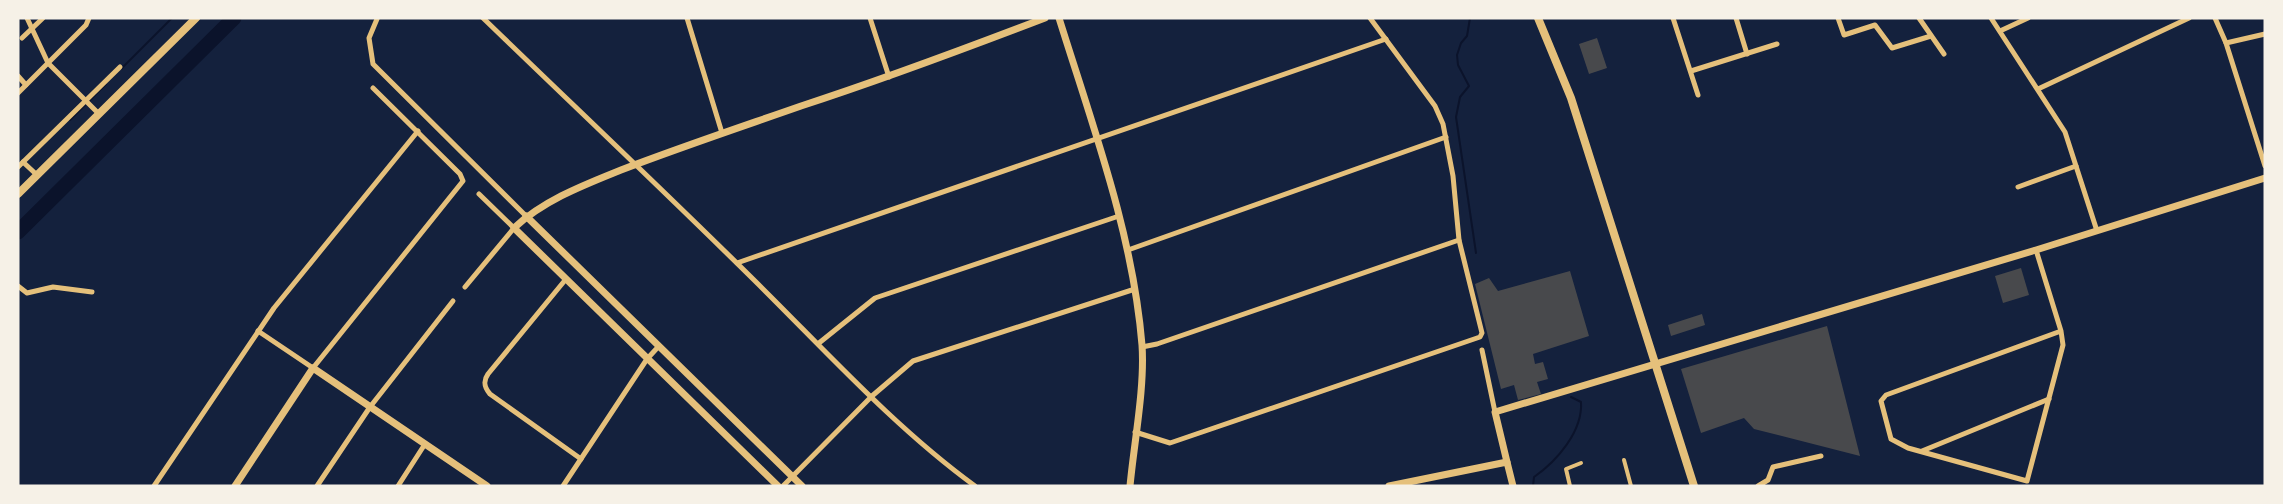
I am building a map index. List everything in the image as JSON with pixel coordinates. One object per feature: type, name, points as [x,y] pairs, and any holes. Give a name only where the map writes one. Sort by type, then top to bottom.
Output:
[{"type":"main road","points":[[18,194],[196,18]]},
{"type":"main road","points":[[1538,18],[1571,98],[1694,486]]},
{"type":"street","points":[[27,18],[48,63],[99,114]]},
{"type":"street","points":[[22,38],[43,18]]},
{"type":"street","points":[[18,93],[86,25],[89,18]]},
{"type":"street","points":[[483,18],[872,396],[939,459],[975,486]]},
{"type":"street","points":[[687,18],[722,133]]},
{"type":"street","points":[[870,18],[889,77]]},
{"type":"street","points":[[465,287],[526,216],[571,190],[722,133],[889,77],[1046,18]]},
{"type":"street","points":[[1059,18],[1119,216],[1135,289],[1142,347],[1142,378],[1130,486]]},
{"type":"street","points":[[1135,432],[1170,443],[1476,340],[1482,333],[1459,240],[1453,176],[1446,137],[1435,106],[1370,18]]},
{"type":"street","points":[[1673,18],[1698,95]]},
{"type":"street","points":[[1736,18],[1747,54]]},
{"type":"street","points":[[1838,18],[1844,35],[1875,25],[1892,48],[1931,36]]},
{"type":"street","points":[[1919,18],[1944,54]]},
{"type":"street","points":[[1991,18],[2062,126],[2097,231]]},
{"type":"street","points":[[2000,31],[2028,18]]},
{"type":"street","points":[[2038,89],[2189,18]]},
{"type":"street","points":[[2215,18],[2226,44],[2265,166]]},
{"type":"street","points":[[377,19],[369,38],[373,64],[802,486]]},
{"type":"street","points":[[2226,44],[2265,34]]},
{"type":"street","points":[[737,263],[1386,39]]},
{"type":"street","points":[[1691,71],[1777,44]]},
{"type":"street","points":[[18,167],[120,67]]},
{"type":"street","points":[[18,76],[26,85]]},
{"type":"street","points":[[235,486],[313,368],[463,181],[460,174],[373,88]]},
{"type":"street","points":[[154,486],[258,331],[296,279],[418,131]]},
{"type":"street","points":[[1128,250],[1446,137]]},
{"type":"street","points":[[23,162],[37,175]]},
{"type":"street","points":[[2018,187],[2076,166]]},
{"type":"street","points":[[1495,412],[2264,181]]},
{"type":"street","points":[[479,194],[778,486]]},
{"type":"street","points":[[819,344],[875,298],[1119,216]]},
{"type":"street","points":[[1142,347],[1157,344],[1459,240]]},
{"type":"street","points":[[2036,250],[2061,332],[2063,345],[2027,481],[1901,445],[1892,439],[1881,402],[1884,397],[2061,332]]},
{"type":"street","points":[[566,279],[484,379],[484,385],[490,394],[581,459]]},
{"type":"street","points":[[18,286],[27,293],[53,287],[92,292]]},
{"type":"street","points":[[783,486],[872,396],[912,361],[1135,289]]},
{"type":"street","points":[[317,486],[370,407],[453,301]]},
{"type":"street","points":[[258,331],[483,485]]},
{"type":"street","points":[[563,486],[647,359],[659,346]]},
{"type":"street","points":[[1482,350],[1513,486]]},
{"type":"street","points":[[1922,451],[2049,399]]},
{"type":"street","points":[[398,486],[425,444]]},
{"type":"street","points":[[1758,486],[1768,480],[1773,467],[1821,456]]},
{"type":"street","points":[[1624,460],[1631,486]]},
{"type":"street","points":[[1389,486],[1507,462]]},
{"type":"street","points":[[1570,486],[1566,470],[1581,463]]},
{"type":"building","points":[[1597,38],[1607,68],[1589,74],[1579,44]]},
{"type":"building","points":[[2021,268],[2029,295],[2003,303],[1995,276]]},
{"type":"building","points":[[1570,271],[1589,336],[1533,354],[1535,364],[1543,362],[1548,379],[1537,382],[1541,394],[1518,400],[1514,385],[1501,389],[1475,284],[1489,278],[1498,291]]},
{"type":"building","points":[[1702,314],[1705,325],[1671,336],[1668,325]]},
{"type":"building","points":[[1827,326],[1860,456],[1754,429],[1744,418],[1701,433],[1681,369]]},
{"type":"waterway","points":[[121,69],[172,18]]},
{"type":"waterway","points":[[18,232],[234,18]]},
{"type":"waterway","points":[[1470,18],[1467,36],[1461,43],[1457,55],[1458,65],[1469,86],[1460,97],[1456,117],[1476,253]]},
{"type":"waterway","points":[[70,120],[106,84]]},
{"type":"waterway","points":[[1533,486],[1534,477],[1560,454],[1578,424],[1581,402],[1571,397]]}]
